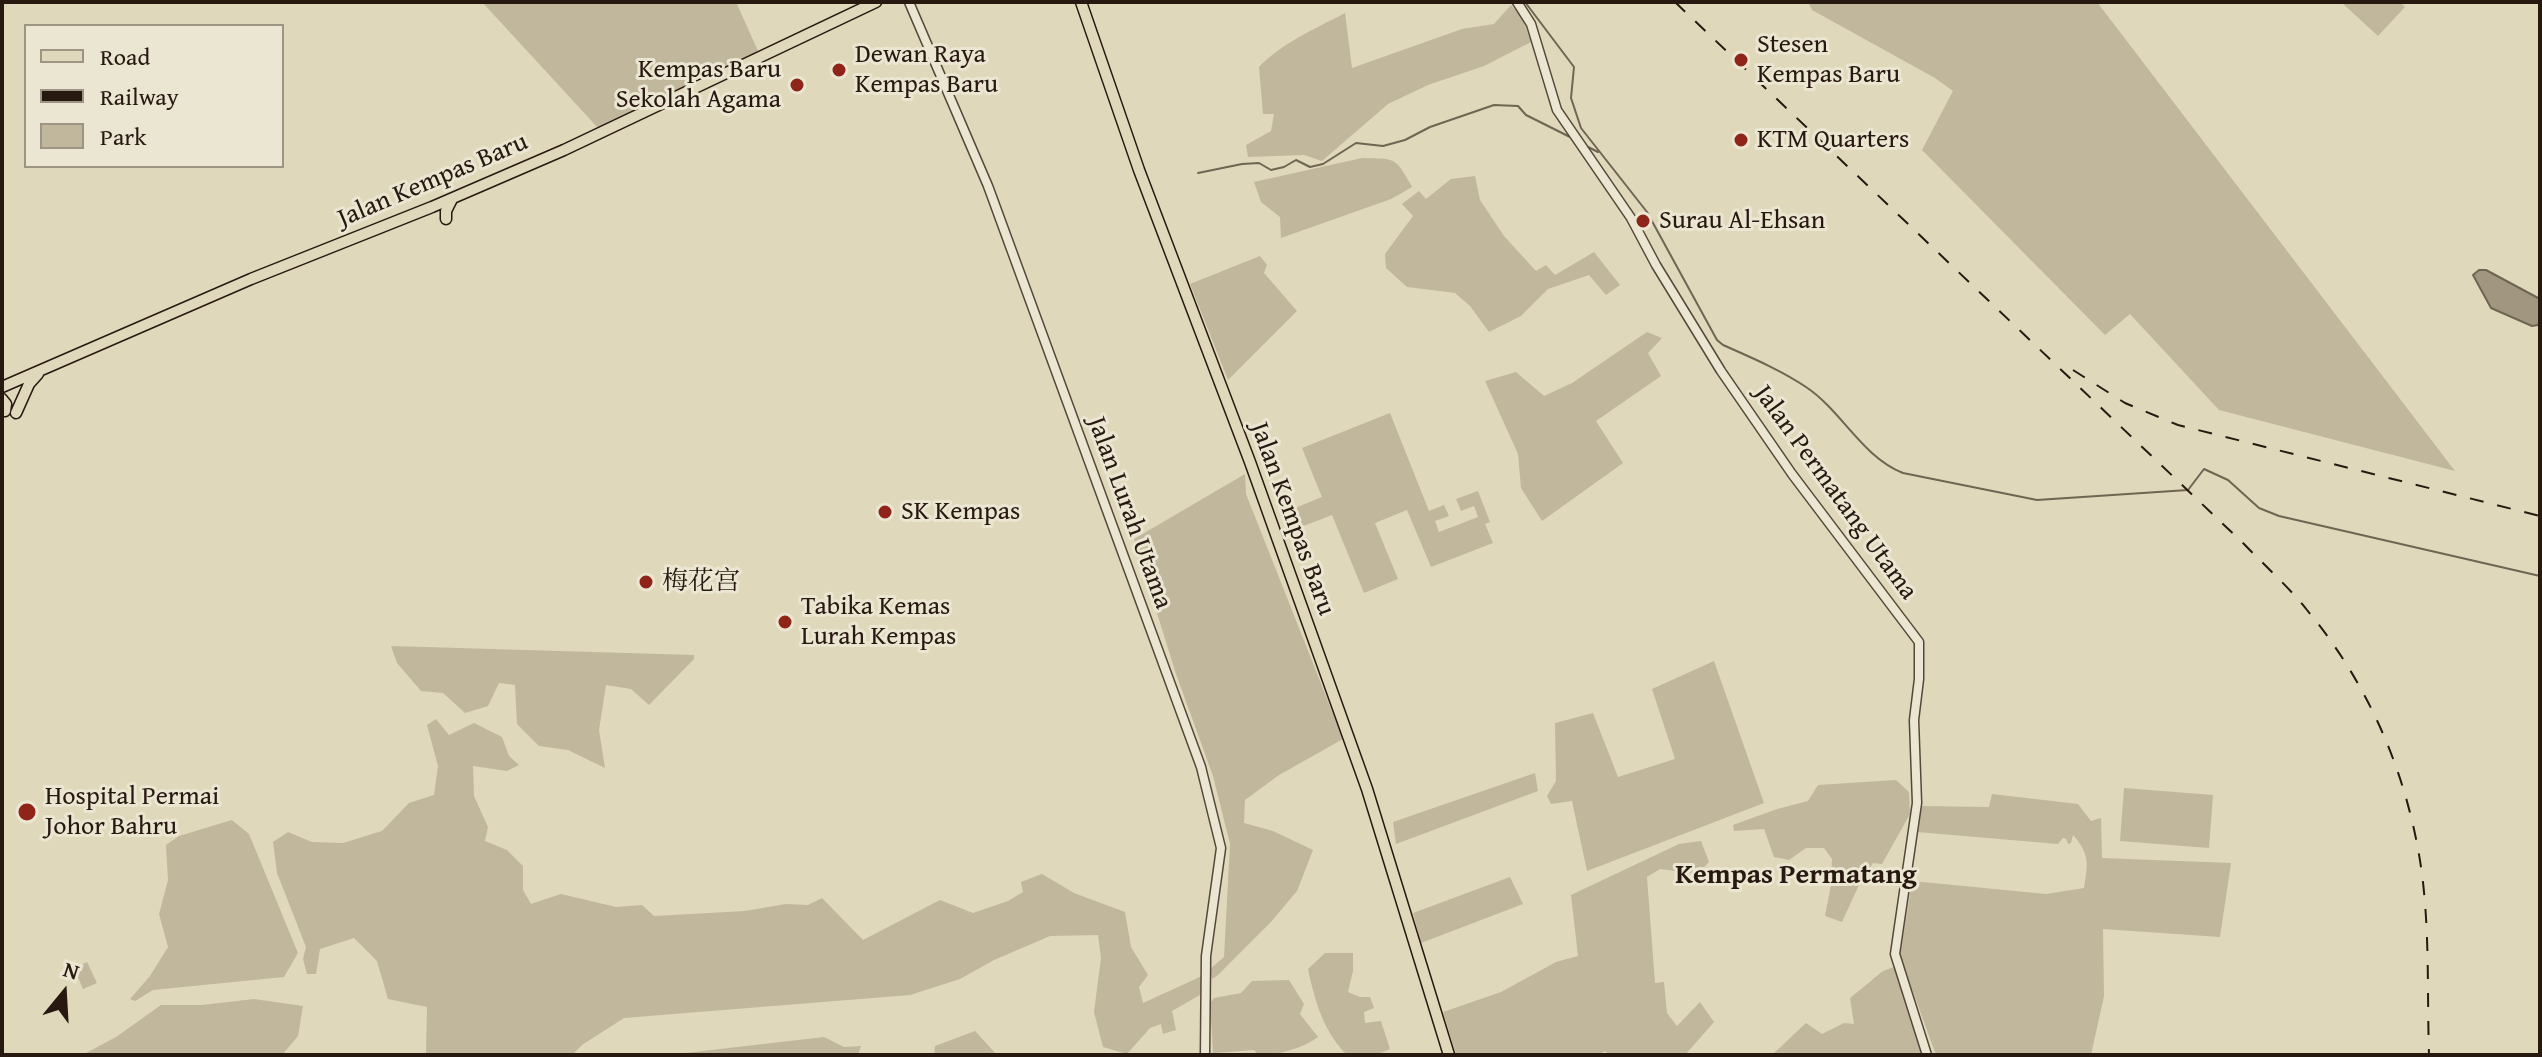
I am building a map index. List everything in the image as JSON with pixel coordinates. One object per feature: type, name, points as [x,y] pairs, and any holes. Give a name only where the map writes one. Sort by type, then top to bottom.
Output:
[{"type":"main road","name":"Jalan Kempas Baru","points":[[2,387],[251,279],[453,198],[611,128],[876,2]]},
{"type":"main road","name":"Jalan Kempas Baru","points":[[1081,2],[1139,170],[1250,462],[1367,789],[1449,1055]]},
{"type":"main road","points":[[446,219],[447,206],[453,198]]},
{"type":"main road","points":[[8,408],[31,380],[43,371]]},
{"type":"street","name":"Jalan Lurah Utama","points":[[909,2],[988,186],[1201,767],[1219,830],[1221,848],[1206,956],[1205,1055]]},
{"type":"street","name":"Jalan Permatang Utama","points":[[1517,2],[1534,34],[1557,110],[1631,218],[1721,371],[1792,474],[1919,642],[1914,720],[1917,803],[1895,954],[1927,1055]]},
{"type":"green space","points":[[482,2],[736,2],[758,51],[599,129]]},
{"type":"green space","points":[[1808,2],[2097,2],[2455,471],[2219,410],[2130,314],[2105,335],[1922,150],[1953,91],[1812,10]]},
{"type":"green space","points":[[2341,2],[2400,2],[2405,7],[2378,36]]},
{"type":"green space","points":[[1511,5],[1522,17],[1531,42],[1484,66],[1428,85],[1388,104],[1322,161],[1304,155],[1248,157],[1246,145],[1271,131],[1274,114],[1263,114],[1259,67],[1299,37],[1345,13],[1352,68],[1462,29],[1494,24]]},
{"type":"green space","points":[[1362,158],[1393,161],[1412,187],[1391,199],[1281,238],[1280,217],[1261,202],[1254,182]]},
{"type":"green space","points":[[1475,176],[1480,200],[1504,236],[1536,271],[1546,265],[1555,275],[1594,252],[1620,285],[1606,295],[1589,275],[1548,289],[1521,316],[1489,332],[1470,306],[1455,293],[1407,287],[1386,268],[1385,254],[1413,216],[1402,204],[1419,191],[1426,199],[1451,179]]},
{"type":"green space","points":[[1260,256],[1267,265],[1264,273],[1297,311],[1228,380],[1190,284]]},
{"type":"green space","points":[[1647,332],[1662,338],[1648,353],[1661,376],[1596,421],[1623,463],[1542,521],[1521,488],[1518,454],[1485,381],[1516,372],[1544,396],[1572,383]]},
{"type":"green space","points":[[1390,413],[1429,511],[1444,505],[1449,516],[1435,521],[1439,532],[1478,517],[1474,506],[1461,511],[1456,499],[1478,491],[1490,522],[1485,524],[1493,543],[1431,567],[1407,510],[1375,523],[1398,579],[1364,593],[1332,515],[1288,532],[1280,514],[1322,497],[1302,448]]},
{"type":"green space","points":[[1245,474],[1246,494],[1343,739],[1279,775],[1245,800],[1244,823],[1273,831],[1313,850],[1297,891],[1271,922],[1212,979],[1210,969],[1224,957],[1230,844],[1213,776],[1176,674],[1134,539]]},
{"type":"green space","points":[[391,646],[694,655],[694,659],[649,705],[631,689],[606,685],[599,730],[605,768],[568,750],[539,746],[517,724],[515,685],[499,683],[488,706],[465,713],[443,693],[421,691],[397,663]]},
{"type":"green space","points":[[1714,661],[1764,803],[1587,871],[1572,801],[1551,804],[1547,796],[1556,781],[1555,723],[1593,713],[1618,777],[1675,759],[1652,689]]},
{"type":"green space","points":[[436,719],[449,735],[474,723],[502,737],[509,756],[519,765],[507,771],[473,766],[474,796],[488,827],[485,841],[507,850],[523,866],[523,890],[531,904],[561,894],[616,907],[642,905],[654,916],[745,911],[786,904],[808,905],[822,898],[863,940],[940,900],[973,913],[1008,901],[1023,892],[1021,882],[1042,874],[1074,893],[1125,912],[1131,947],[1148,975],[1139,987],[1143,1003],[1202,976],[1200,995],[1172,1011],[1176,1030],[1163,1034],[1161,1024],[1150,1028],[1127,1054],[1103,1047],[1094,1012],[1101,958],[1098,935],[1050,936],[994,960],[960,979],[910,995],[624,1018],[572,1055],[426,1055],[427,1007],[388,999],[377,961],[354,938],[320,949],[316,974],[307,974],[303,959],[306,947],[277,873],[273,842],[288,832],[312,842],[343,843],[382,831],[409,803],[434,795],[438,766],[427,725]]},
{"type":"green space","points":[[1535,773],[1538,791],[1396,844],[1393,822]]},
{"type":"green space","points":[[1896,780],[1909,792],[1910,814],[1882,864],[1873,863],[1842,922],[1825,916],[1832,859],[1824,848],[1806,848],[1789,860],[1774,857],[1764,829],[1734,831],[1733,825],[1808,801],[1818,785]]},
{"type":"green space","points":[[2124,788],[2213,795],[2209,848],[2120,841]]},
{"type":"green space","points":[[1992,794],[2078,804],[2091,821],[2101,818],[2102,858],[2231,863],[2220,937],[2103,929],[2104,996],[2091,1055],[1936,1055],[1900,956],[1912,881],[2046,894],[2084,888],[2086,860],[2073,835],[2071,843],[2068,844],[2063,838],[2058,844],[1917,832],[1919,806],[1989,807]]},
{"type":"green space","points":[[232,820],[249,834],[298,953],[284,977],[153,990],[135,1001],[130,999],[150,976],[168,947],[159,914],[168,880],[166,845],[179,836]]},
{"type":"green space","points":[[1701,841],[1709,862],[1697,874],[1660,869],[1647,877],[1655,983],[1664,982],[1667,1013],[1677,1026],[1700,1002],[1714,1022],[1685,1055],[1607,1055],[1606,1051],[1597,1055],[1456,1055],[1443,1012],[1501,992],[1556,962],[1578,956],[1571,895],[1679,844]]},
{"type":"green space","points":[[1510,877],[1523,904],[1421,943],[1413,913]]},
{"type":"green space","points":[[1325,953],[1353,953],[1348,992],[1370,997],[1374,1008],[1364,1012],[1365,1023],[1381,1021],[1390,1049],[1376,1055],[1347,1055],[1332,1036],[1317,1004],[1308,969]]},
{"type":"green space","points":[[87,962],[97,983],[83,989],[74,968]]},
{"type":"green space","points":[[1894,967],[1924,1055],[1772,1055],[1806,1023],[1822,1034],[1844,1023],[1854,1024],[1850,998],[1883,971]]},
{"type":"green space","points":[[1289,980],[1304,1004],[1300,1014],[1318,1037],[1297,1048],[1273,1054],[1258,1055],[1254,1050],[1213,1053],[1210,1003],[1214,998],[1241,993],[1252,981]]},
{"type":"green space","points":[[254,999],[303,1006],[298,1036],[282,1055],[86,1053],[116,1037],[161,1005],[202,1005]]},
{"type":"green space","points":[[975,1031],[997,1055],[934,1055],[935,1046]]},
{"type":"green space","points":[[824,1037],[844,1047],[861,1046],[858,1055],[668,1055]]},
{"type":"shaded area","points":[[2479,270],[2486,270],[2540,299],[2538,325],[2532,326],[2491,308],[2473,275]]},
{"type":"waterway","points":[[1525,2],[1574,67],[1571,98],[1581,128],[1647,212],[1717,340],[1806,387],[1863,445],[1888,465],[1903,473],[2037,500],[2188,490],[2204,469],[2228,480],[2259,508],[2279,516],[2540,576]]},
{"type":"waterway","points":[[1198,173],[1259,163],[1271,170],[1296,160],[1310,167],[1323,164],[1356,143],[1383,146],[1405,140],[1430,127],[1494,105],[1518,106],[1526,115],[1570,137]]},
{"type":"waterway","points":[[1586,146],[1598,152]]},
{"type":"railway","points":[[1675,2],[2244,544],[2292,593],[2329,638],[2349,668],[2382,731],[2415,832],[2426,914],[2429,1055]]},
{"type":"railway","points":[[2073,370],[2125,403],[2178,425],[2540,516]]},
{"type":"place","name":"Stesen Kempas Baru","points":[[1741,60]]},
{"type":"place","name":"Dewan Raya Kempas Baru","points":[[839,70]]},
{"type":"place","name":"Kempas Baru Sekolah Agama","points":[[797,85]]},
{"type":"place","name":"KTM Quarters","points":[[1741,140]]},
{"type":"place","name":"Surau Al-Ehsan","points":[[1643,221]]},
{"type":"place","name":"SK Kempas","points":[[885,512]]},
{"type":"place","name":"梅花宫","points":[[646,582]]},
{"type":"place","name":"Tabika Kemas Lurah Kempas","points":[[785,622]]},
{"type":"place","name":"Hospital Permai Johor Bahru","points":[[27,812]]},
{"type":"district","name":"Kempas Permatang","points":[[1796,876]]}]
